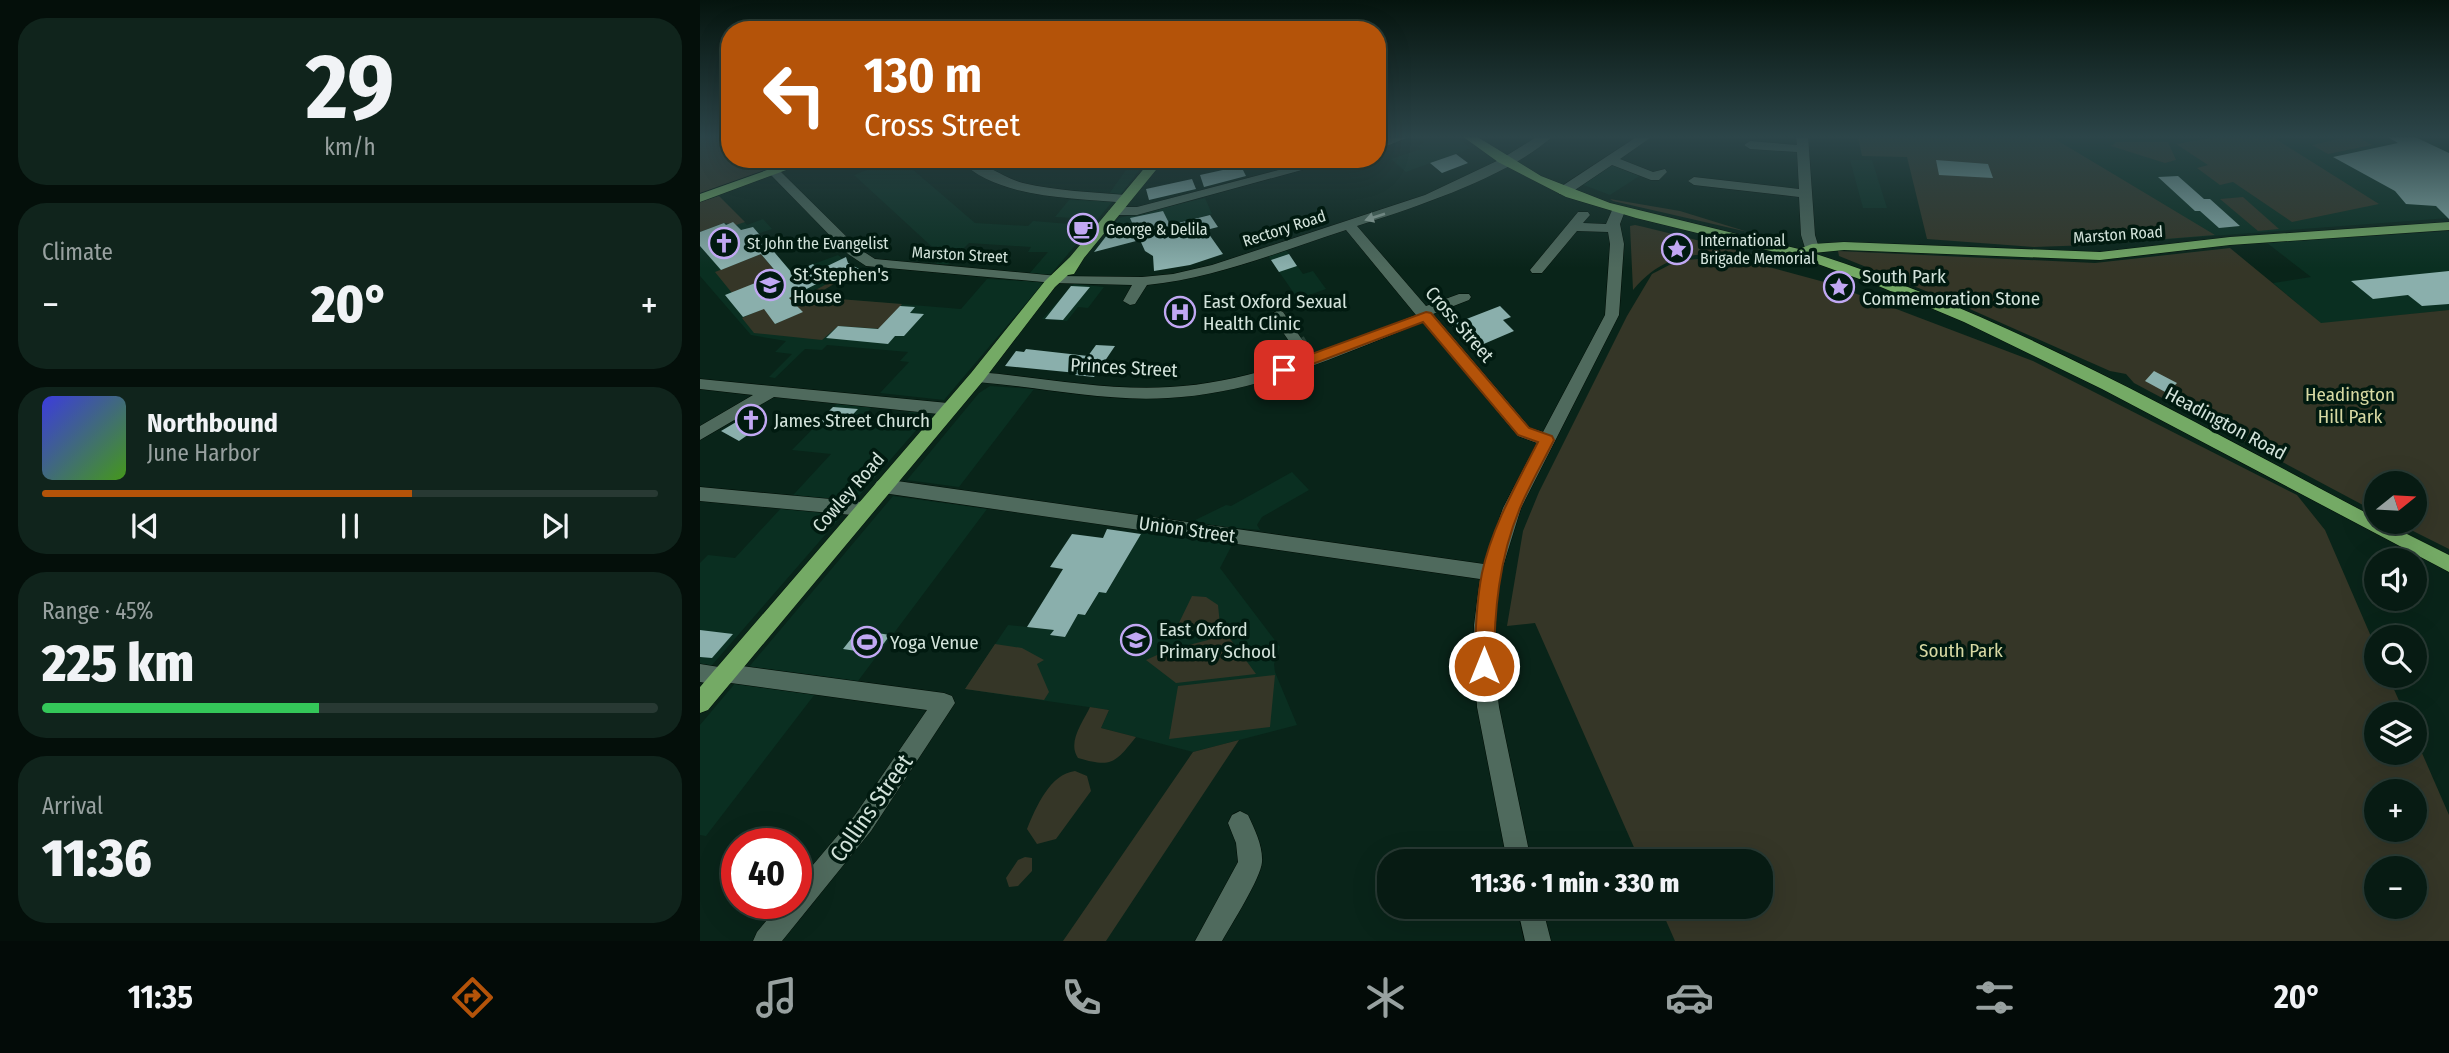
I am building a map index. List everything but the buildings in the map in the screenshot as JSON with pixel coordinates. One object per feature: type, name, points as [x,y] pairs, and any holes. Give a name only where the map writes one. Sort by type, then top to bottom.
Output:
[{"type":"main road","points":[[700,198],[751,180]]},
{"type":"main road","name":"Cowley Road","points":[[700,703],[1142,180]]},
{"type":"main road","points":[[1541,180],[1618,211],[1737,239],[1745,246],[1801,254]]},
{"type":"main road","name":"Marston Road","points":[[1801,254],[1844,246],[2100,256],[2230,242],[2449,226]]},
{"type":"main road","name":"Headington Road","points":[[1801,254],[1980,325],[2109,385],[2449,564]]},
{"type":"street","name":"Marston Street","points":[[782,180],[853,251],[871,263],[1058,279]]},
{"type":"street","points":[[997,180],[1024,189],[1126,199]]},
{"type":"street","points":[[1115,211],[1137,211],[1256,180]]},
{"type":"street","name":"Rectory Road","points":[[1058,279],[1142,281],[1198,273],[1430,198],[1468,180]]},
{"type":"street","points":[[1564,191],[1581,180]]},
{"type":"street","points":[[1801,254],[1808,235],[1805,180]]},
{"type":"street","points":[[1694,181],[1806,194]]},
{"type":"street","points":[[1517,849],[1485,680],[1485,625],[1491,573],[1512,508],[1612,315],[1617,244],[1614,228],[1618,211]]},
{"type":"street","points":[[1537,270],[1583,215]]},
{"type":"street","name":"Cross Street","points":[[1349,225],[1524,432],[1547,440]]},
{"type":"street","points":[[1572,227],[1614,228]]},
{"type":"street","points":[[1130,301],[1142,281]]},
{"type":"street","name":"Princes Street","points":[[977,377],[1168,393],[1233,385],[1302,351],[1424,315],[1464,297]]},
{"type":"street","points":[[1278,315],[1302,351]]},
{"type":"street","points":[[700,384],[948,409]]},
{"type":"street","points":[[700,435],[773,390]]},
{"type":"street","name":"Union Street","points":[[883,486],[1491,573]]},
{"type":"street","points":[[700,494],[863,509]]},
{"type":"street","points":[[700,673],[725,675]]},
{"type":"street","name":"Collins Street","points":[[725,675],[943,703],[863,822],[766,941]]},
{"type":"street","points":[[1208,941],[1251,864],[1248,843],[1240,823]]},
{"type":"street","points":[[1532,919],[1538,941]]},
{"type":"shaded area","points":[[859,180],[925,180],[975,223],[1028,226],[1033,221],[1070,224],[1074,218],[1055,217],[1069,200],[1113,201],[944,400],[880,393],[909,362],[900,361],[908,352],[827,345],[822,350],[805,349],[775,378],[769,377],[792,354],[775,352],[786,341],[751,335],[700,276],[700,202],[719,196],[747,225],[763,219],[772,229],[757,234],[792,272],[838,255],[857,267],[859,269],[822,290],[839,299],[961,309],[987,279],[1023,281],[1048,252],[1028,252],[1031,247],[969,243],[948,264],[936,264],[942,256]]},
{"type":"shaded area","points":[[1119,180],[1132,180],[1120,195],[1109,194]]},
{"type":"shaded area","points":[[1587,180],[1633,180],[1610,195],[1581,184]]},
{"type":"shaded area","points":[[1855,180],[1878,180],[1887,208],[1863,208]]},
{"type":"shaded area","points":[[2025,180],[2449,180],[2449,218],[2091,245]]},
{"type":"shaded area","points":[[1205,198],[1212,214],[1100,244],[1119,218]]},
{"type":"shaded area","points":[[2449,231],[2449,310],[2321,324],[2273,283],[2311,277],[2267,243]]},
{"type":"shaded area","points":[[1286,250],[1303,274],[1313,271],[1326,289],[1298,299],[1268,256]]},
{"type":"shaded area","points":[[1074,284],[1104,287],[1088,308],[1078,307],[1067,321],[1042,319]]},
{"type":"shaded area","points":[[990,386],[1034,389],[959,487],[907,480],[979,393]]},
{"type":"shaded area","points":[[837,404],[872,407],[855,426],[893,430],[910,411],[931,413],[700,679],[700,563],[708,555],[735,558],[831,454],[792,450]]},
{"type":"shaded area","points":[[1292,472],[1309,490],[1262,517],[1257,525],[1260,530],[1187,524],[1226,505],[1231,506]]},
{"type":"shaded area","points":[[893,496],[987,509],[855,685],[825,681],[706,836],[700,835],[700,725]]},
{"type":"shaded area","name":"East Oxford Primary School","points":[[1142,532],[1232,545],[1220,568],[1280,647],[1274,664],[1275,672],[1297,725],[1193,752],[1101,728],[1109,710],[965,689],[1008,625],[1054,630],[1051,634],[1065,637],[1078,614],[1086,615],[1099,592],[1107,592]]},
{"type":"green space","points":[[700,180],[737,180],[700,193]]},
{"type":"green space","points":[[1913,180],[2123,180],[2215,235],[2034,247],[1927,239]]},
{"type":"green space","points":[[2213,180],[2341,180],[2379,204],[2292,222],[2233,182],[2220,185]]},
{"type":"green space","points":[[719,196],[745,222],[736,225],[724,223],[700,232],[700,202]]},
{"type":"green space","points":[[2243,197],[2279,229],[2258,231],[2220,199]]},
{"type":"green space","points":[[1610,199],[1680,211],[1748,232],[1613,201]]},
{"type":"green space","points":[[1630,226],[1753,254],[1702,254],[1673,260],[1646,276],[1633,290]]},
{"type":"green space","name":"Headington Hill Park","points":[[2230,248],[2321,323],[2449,310],[2449,549],[2419,534],[2427,534],[2427,471],[2364,471],[2364,506],[2134,383],[2126,374],[2110,371],[1963,306],[1839,256],[1838,251],[2095,263]]},
{"type":"green space","points":[[761,254],[778,274],[732,293],[715,272]]},
{"type":"green space","name":"South Park","points":[[1719,257],[1828,283],[2033,361],[2297,495],[2325,530],[2366,625],[2364,688],[2393,688],[2400,702],[2364,702],[2364,765],[2427,765],[2449,815],[2449,941],[1675,941],[1665,919],[1773,919],[1773,849],[1635,849],[1535,623],[1507,626],[1523,531],[1539,492],[1627,316],[1652,274],[1677,261]]},
{"type":"green space","points":[[838,278],[841,280],[822,291],[839,299],[902,304],[883,329],[838,326],[822,340],[754,333],[742,318],[767,307],[775,324],[802,312],[784,300],[806,291],[808,294]]},
{"type":"green space","points":[[1192,596],[1206,597],[1218,605],[1220,625],[1256,674],[1176,683],[1146,660],[1166,651],[1208,640],[1209,632],[1176,629]]},
{"type":"green space","points":[[995,644],[1022,648],[1044,660],[1037,664],[1049,692],[1044,700],[965,689]]},
{"type":"green space","points":[[1275,675],[1270,727],[1169,739],[1178,686]]},
{"type":"green space","points":[[1090,707],[1109,710],[1101,728],[1136,737],[1123,753],[1112,761],[1089,761],[1078,758],[1075,752],[1077,732]]},
{"type":"green space","points":[[1239,740],[1106,941],[1063,941],[1193,752]]},
{"type":"green space","points":[[1075,771],[1087,776],[1091,791],[1056,839],[1037,844],[1027,829],[1040,802],[1058,778]]},
{"type":"green space","points":[[1032,858],[1032,871],[1018,886],[1009,887],[1006,878],[1018,860]]},
{"type":"tunnel","points":[[1296,341],[1302,351]]},
{"type":"place","name":"George & Delila","points":[[1083,229]]},
{"type":"place","name":"St John the Evangelist","points":[[724,243]]},
{"type":"place","name":"International Brigade Memorial","points":[[1677,249]]},
{"type":"place","name":"St Stephen's House","points":[[770,285]]},
{"type":"place","name":"South Park Commemoration Stone","points":[[1839,287]]},
{"type":"place","name":"East Oxford Sexual Health Clinic","points":[[1180,312]]},
{"type":"place","name":"James Street Church","points":[[751,420]]},
{"type":"place","name":"East Oxford Primary School","points":[[1136,640]]},
{"type":"place","name":"Yoga Venue","points":[[867,642]]},
{"type":"route","points":[[1284,370],[1426,316],[1524,432],[1547,440],[1506,522],[1491,573],[1484,666]]}]
